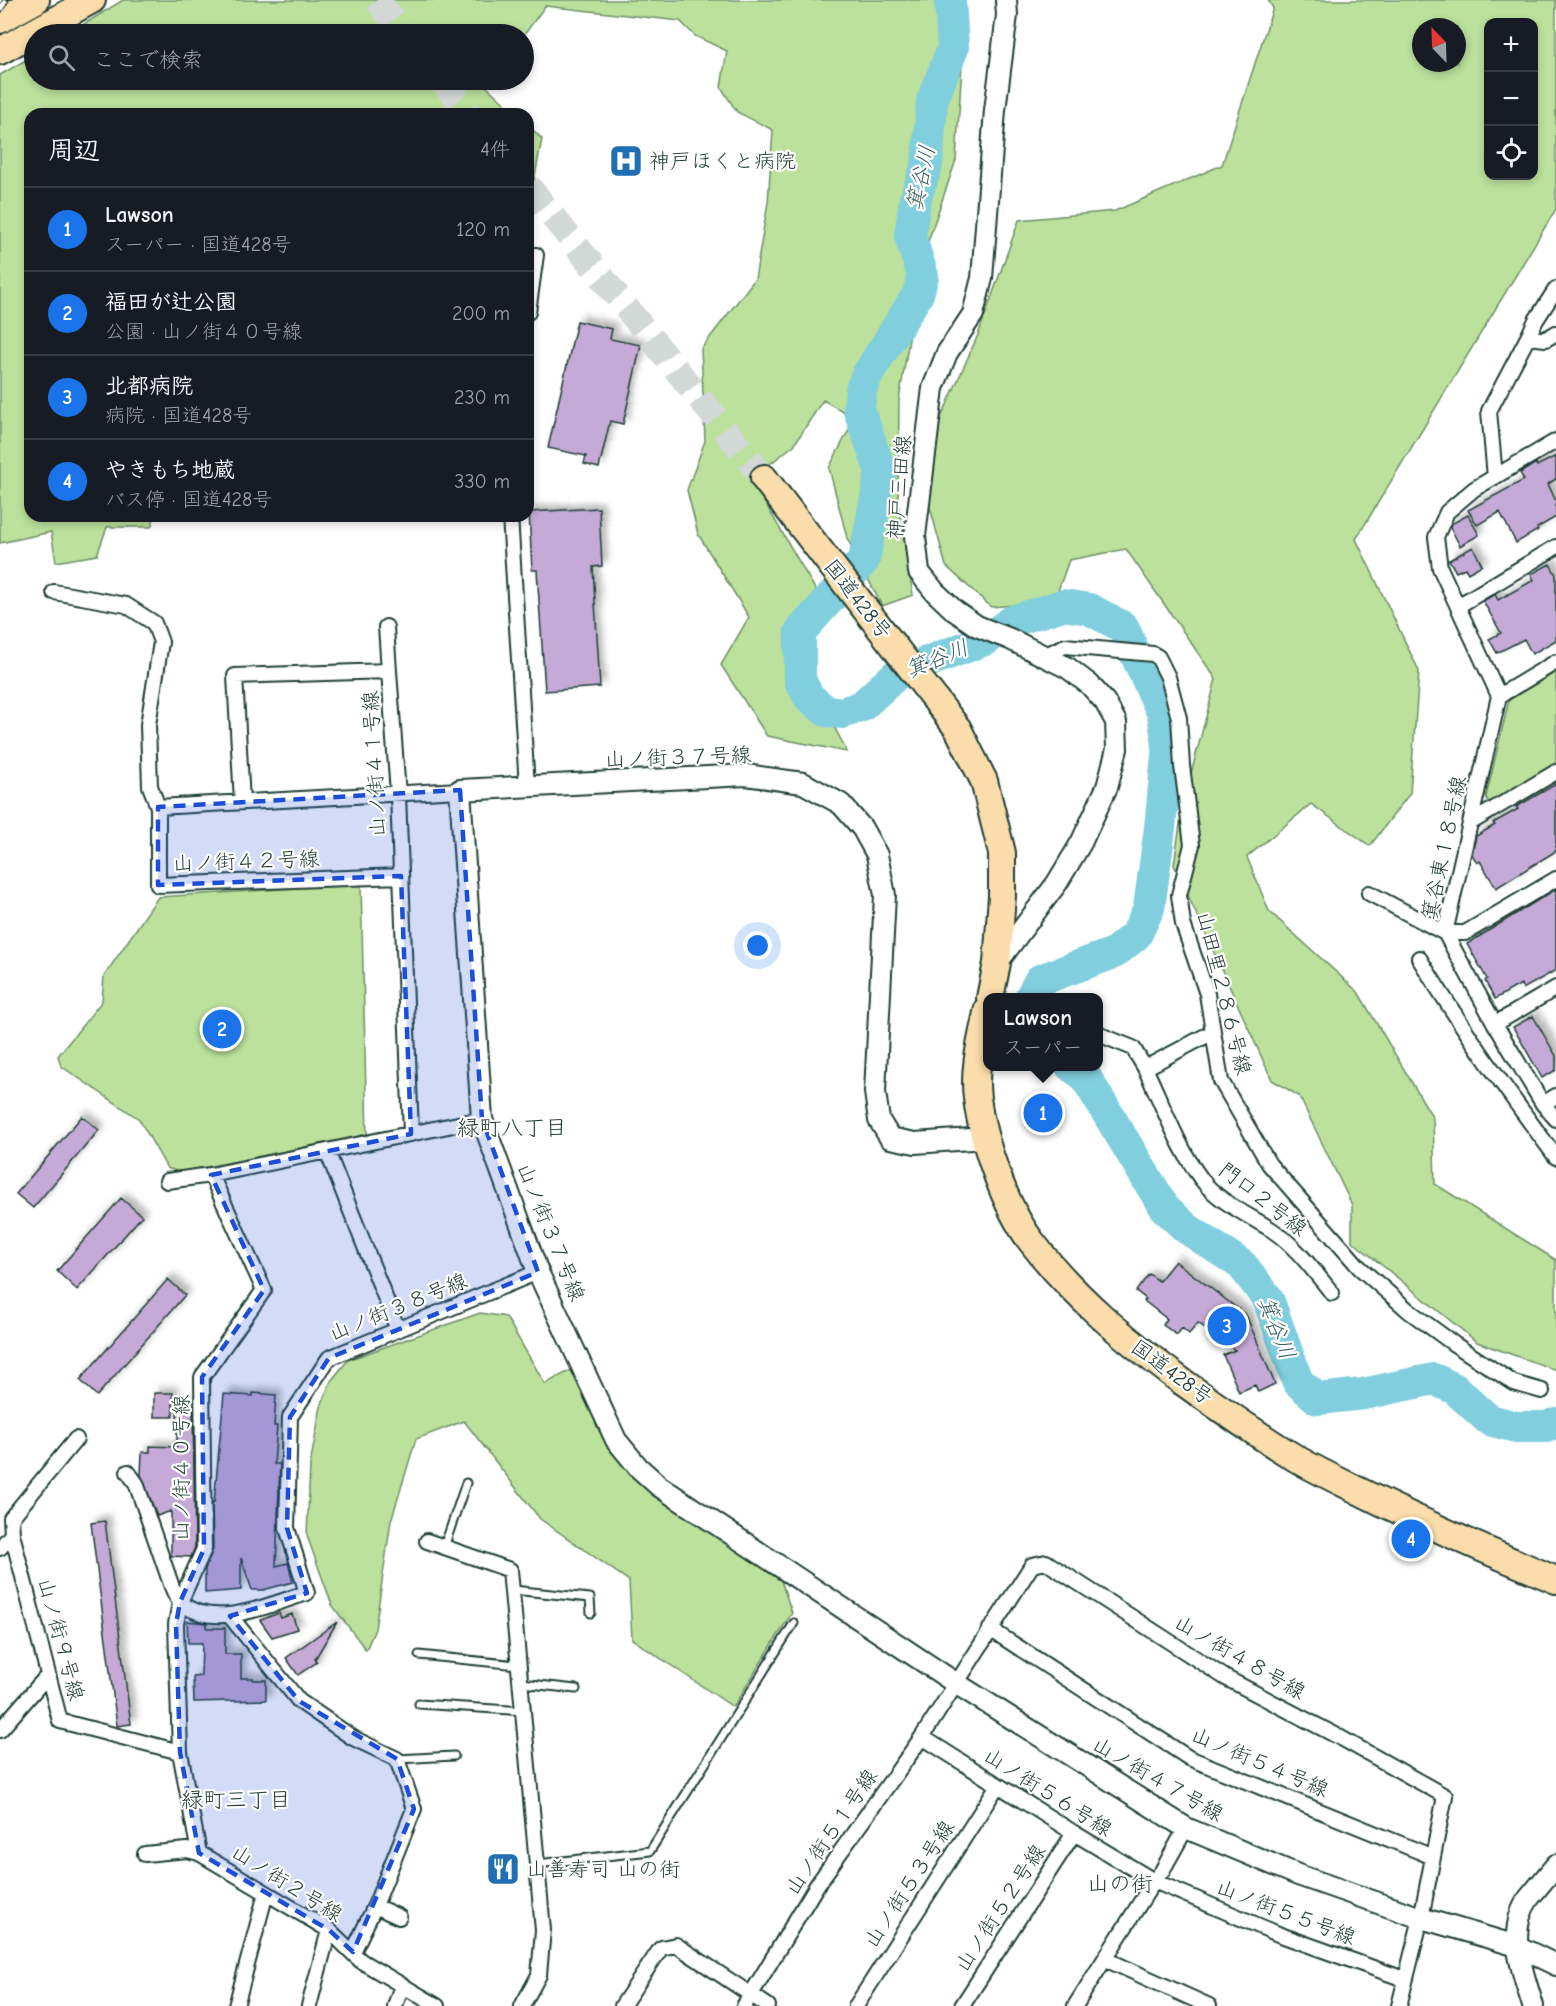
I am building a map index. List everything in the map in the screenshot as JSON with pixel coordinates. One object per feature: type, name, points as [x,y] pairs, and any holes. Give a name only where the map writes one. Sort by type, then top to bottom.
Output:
[{"type":"highway","points":[[0,20],[36,0]]},
{"type":"highway","points":[[49,24],[92,0]]},
{"type":"highway","points":[[0,51],[24,38]]},
{"type":"highway","name":"国道428号","points":[[764,478],[958,729],[984,781],[1002,853],[1002,896],[997,963],[991,993]]},
{"type":"highway","name":"国道428号","points":[[983,1029],[977,1060],[976,1097],[985,1138],[1005,1195],[1030,1240],[1104,1320],[1136,1347],[1208,1400],[1298,1459],[1452,1536],[1556,1580]]},
{"type":"street","name":"神戸三田線","points":[[997,963],[1057,883],[1081,843],[1107,787],[1117,748],[1116,722],[1105,702],[1090,685],[1068,668],[1010,639],[977,626],[955,611],[934,592],[919,572],[915,536],[933,388],[947,353],[973,314],[982,278],[995,110],[1007,15],[1006,0]]},
{"type":"street","points":[[534,269],[536,255]]},
{"type":"street","points":[[1496,477],[1489,411],[1536,320],[1556,289]]},
{"type":"street","points":[[1528,337],[1546,339],[1556,333]]},
{"type":"street","points":[[1556,441],[1474,489],[1447,512],[1436,537],[1440,568],[1499,696],[1556,662]]},
{"type":"street","points":[[510,522],[527,787]]},
{"type":"street","points":[[1458,606],[1556,547]]},
{"type":"street","points":[[54,592],[126,605],[154,623],[161,642],[148,725],[150,786],[158,807],[398,794]]},
{"type":"street","points":[[386,627],[389,671]]},
{"type":"street","name":"山田里２８６号線","points":[[1043,656],[1065,646],[1153,654],[1158,657],[1168,676],[1179,718],[1182,765],[1192,845],[1179,895],[1183,924],[1207,994],[1221,1081],[1269,1164],[1338,1245],[1360,1268],[1409,1311],[1514,1383],[1542,1391]]},
{"type":"street","name":"山ノ街４１号線","points":[[242,802],[235,676],[389,671],[398,794],[411,1134]]},
{"type":"street","name":"箕谷東１８号線","points":[[1499,696],[1445,933],[1495,1024],[1543,1104],[1556,1119]]},
{"type":"street","points":[[1470,824],[1556,772]]},
{"type":"street","name":"山ノ街３７号線","points":[[398,794],[746,776],[803,783],[841,804],[862,828],[877,855],[885,895],[875,1092],[879,1120],[890,1138],[915,1143],[985,1138]]},
{"type":"street","name":"山ノ街３７号線","points":[[460,790],[482,1119],[538,1272],[616,1440],[639,1468],[659,1486],[808,1585]]},
{"type":"street","name":"山ノ街４２号線","points":[[158,807],[158,885],[401,876]]},
{"type":"street","points":[[1369,893],[1445,933],[1465,933],[1556,879]]},
{"type":"street","points":[[1419,958],[1449,1006],[1556,1157]]},
{"type":"street","points":[[1495,1024],[1556,988]]},
{"type":"street","points":[[1145,1068],[1213,1032]]},
{"type":"street","name":"門口２号線","points":[[1103,1036],[1133,1048],[1189,1160],[1207,1186],[1238,1211],[1273,1231],[1293,1247],[1332,1293]]},
{"type":"street","points":[[1543,1104],[1556,1096]]},
{"type":"street","points":[[167,1181],[211,1175],[482,1119]]},
{"type":"street","points":[[327,1151],[398,1330]]},
{"type":"street","name":"山ノ街４０号線","points":[[180,1752],[176,1624],[180,1602],[204,1549],[202,1377],[264,1290],[211,1175]]},
{"type":"street","name":"山ノ街３８号線","points":[[180,1602],[202,1613],[230,1616],[306,1593],[286,1528],[290,1418],[329,1358],[538,1272]]},
{"type":"street","points":[[0,1548],[12,1534],[11,1518],[76,1439]]},
{"type":"street","points":[[128,1472],[136,1483],[172,1587],[180,1602]]},
{"type":"street","name":"山ノ街９号線","points":[[12,1534],[60,1721],[180,1752]]},
{"type":"street","points":[[427,1540],[510,1570],[543,1930],[539,1976],[522,2006]]},
{"type":"street","name":"山ノ街４８号線","points":[[957,1684],[1032,1565],[1046,1562],[1226,1678],[1445,1796],[1399,2006]]},
{"type":"street","name":"山ノ街４７号線","points":[[808,1585],[957,1684],[1186,1828],[1298,1875],[1420,1918],[1516,1946],[1556,1965]]},
{"type":"street","points":[[230,1616],[299,1701],[353,1738],[397,1759],[414,1809],[375,1906],[353,1952]]},
{"type":"street","name":"山ノ街５４号線","points":[[990,1629],[1189,1758],[1433,1857]]},
{"type":"street","points":[[0,1730],[48,1675]]},
{"type":"street","name":"山ノ街５１号線","points":[[748,2001],[817,1885],[957,1684]]},
{"type":"street","name":"山ノ街５６号線","points":[[922,1737],[1154,1881]]},
{"type":"street","name":"山ノ街２号線","points":[[180,1752],[200,1853],[329,1930],[361,1961],[436,2006]]},
{"type":"street","name":"山ノ街５３号線","points":[[855,2006],[998,1785]]},
{"type":"street","points":[[1075,2006],[1162,1871],[1186,1828]]},
{"type":"street","name":"山ノ街５２号線","points":[[962,2006],[1074,1833]]},
{"type":"street","points":[[146,1854],[187,1850],[200,1853]]},
{"type":"street","points":[[1533,2006],[1516,1946],[1517,1929],[1528,1899],[1556,1865]]},
{"type":"street","name":"山ノ街５５号線","points":[[1154,1881],[1278,1934],[1404,1979]]},
{"type":"street","points":[[236,2006],[266,1893]]},
{"type":"street","points":[[375,1906],[399,1917]]},
{"type":"street","points":[[309,2006],[329,1930]]},
{"type":"street","points":[[622,2006],[661,1948],[676,1945],[748,2001],[768,2006]]},
{"type":"street","points":[[1105,1959],[1209,2006]]},
{"type":"street","points":[[395,2006],[402,1985]]},
{"type":"lane","points":[[444,1547],[466,1483]]},
{"type":"lane","points":[[513,1590],[590,1598],[591,1613]]},
{"type":"lane","points":[[537,1864],[650,1851],[794,1623]]},
{"type":"lane","points":[[419,1655],[518,1665]]},
{"type":"lane","points":[[521,1683],[576,1689]]},
{"type":"lane","points":[[419,1704],[523,1711]]},
{"type":"lane","points":[[397,1759],[454,1756]]},
{"type":"highlighted area","points":[[460,790],[482,1119],[538,1272],[329,1358],[290,1417],[287,1528],[307,1593],[230,1616],[299,1701],[397,1759],[414,1809],[353,1952],[329,1930],[199,1853],[180,1752],[176,1624],[180,1602],[204,1549],[202,1377],[264,1290],[211,1175],[411,1134],[401,876],[158,885],[158,807]]},
{"type":"green space","points":[[123,0],[943,0],[963,48],[956,160],[923,256],[899,400],[898,501],[913,595],[882,606],[847,538],[829,468],[855,418],[823,400],[794,445],[751,479],[828,611],[792,643],[847,752],[767,736],[721,665],[749,617],[698,534],[687,490],[705,441],[701,349],[755,279],[768,202],[773,130],[737,112],[721,87],[727,51],[695,36],[680,21],[545,6],[532,24],[84,24]]},
{"type":"green space","points":[[1268,0],[1556,0],[1556,209],[1356,539],[1419,671],[1410,793],[1370,846],[1311,804],[1247,857],[1269,911],[1358,992],[1433,1118],[1435,1184],[1556,1260],[1556,1370],[1477,1342],[1352,1241],[1352,1205],[1299,1096],[1272,1080],[1174,865],[1183,804],[1216,679],[1126,549],[1069,560],[1054,602],[991,607],[946,566],[919,467],[978,335],[1019,220],[1115,211],[1222,165],[1273,8]]},
{"type":"green space","points":[[24,61],[24,90],[490,90],[510,108],[24,108],[24,522],[153,522],[151,527],[107,527],[97,555],[56,562],[51,532],[0,543],[0,75]]},
{"type":"green space","points":[[534,131],[542,139],[534,181]]},
{"type":"green space","points":[[1556,672],[1556,766],[1490,805],[1486,797],[1509,700]]},
{"type":"green space","points":[[361,884],[367,1136],[180,1172],[167,1168],[139,1119],[61,1066],[58,1056],[102,1001],[104,976],[158,897]]},
{"type":"green space","points":[[480,1313],[506,1317],[545,1384],[573,1369],[619,1453],[779,1575],[792,1613],[733,1707],[632,1639],[629,1581],[540,1519],[464,1421],[416,1439],[391,1521],[375,1629],[366,1650],[332,1605],[307,1536],[310,1465],[321,1406],[331,1381],[348,1360]]},
{"type":"building","points":[[577,321],[612,329],[610,339],[641,345],[623,424],[610,421],[599,468],[584,464],[586,456],[548,448]]},
{"type":"building","points":[[1556,456],[1556,479],[1548,484],[1556,501],[1556,517],[1516,543],[1500,512],[1477,525],[1468,510],[1524,480],[1520,473],[1536,463],[1537,466]]},
{"type":"building","points":[[599,508],[602,566],[593,567],[600,687],[545,691],[537,570],[532,570],[530,522],[534,522],[534,512]]},
{"type":"building","points":[[1468,515],[1479,535],[1460,546],[1450,527],[1451,524]]},
{"type":"building","points":[[1473,547],[1482,565],[1468,573],[1465,568],[1456,572],[1449,560]]},
{"type":"building","points":[[1550,564],[1556,575],[1556,640],[1532,654],[1524,639],[1497,653],[1489,639],[1501,633],[1483,601],[1495,594],[1498,600],[1534,580],[1531,574]]},
{"type":"building","points":[[1556,784],[1556,851],[1496,888],[1480,861],[1477,863],[1472,854],[1476,836],[1518,809],[1516,807]]},
{"type":"building","points":[[1556,889],[1556,970],[1523,989],[1521,984],[1495,999],[1485,981],[1487,979],[1467,944]]},
{"type":"building","points":[[1533,1016],[1556,1056],[1556,1070],[1542,1078],[1513,1027]]},
{"type":"building","points":[[82,1116],[99,1130],[33,1208],[16,1194]]},
{"type":"building","points":[[121,1198],[142,1216],[77,1290],[57,1271]]},
{"type":"building","points":[[1175,1261],[1246,1315],[1275,1384],[1258,1392],[1255,1385],[1239,1392],[1223,1355],[1235,1350],[1198,1323],[1189,1334],[1182,1328],[1177,1335],[1163,1325],[1167,1319],[1144,1301],[1146,1299],[1136,1291],[1149,1274],[1159,1281]]},
{"type":"building","points":[[168,1279],[185,1295],[97,1396],[80,1380]]},
{"type":"building","points":[[154,1393],[173,1393],[173,1417],[154,1417]]},
{"type":"building","points":[[253,1393],[276,1395],[274,1426],[277,1426],[274,1464],[280,1464],[276,1566],[288,1563],[293,1582],[263,1590],[252,1590],[241,1558],[241,1590],[205,1593],[205,1569],[213,1549],[212,1502],[214,1503],[224,1394],[253,1396]]},
{"type":"building","points":[[177,1405],[193,1405],[195,1547],[191,1557],[171,1556],[171,1511],[157,1516],[141,1475],[142,1452],[150,1452],[150,1446],[177,1447]]},
{"type":"building","points":[[105,1521],[131,1724],[117,1726],[91,1523]]},
{"type":"building","points":[[279,1613],[281,1618],[292,1614],[297,1629],[272,1637],[260,1620]]},
{"type":"building","points":[[187,1621],[207,1623],[207,1628],[225,1628],[225,1654],[241,1654],[241,1678],[266,1680],[266,1700],[194,1702],[193,1677],[201,1676],[202,1643],[188,1643]]},
{"type":"building","points":[[337,1622],[315,1659],[317,1662],[298,1675],[286,1658]]},
{"type":"waterway","name":"箕谷川","points":[[950,0],[953,48],[932,101],[927,165],[915,200],[910,236],[923,276],[918,294],[867,375],[861,390],[859,410],[881,472],[864,560],[800,632],[800,680],[809,697],[826,711],[842,713],[862,706],[898,673],[987,639],[1012,621],[1063,605],[1089,609],[1123,627],[1163,714],[1168,744],[1149,908],[1136,935],[1114,953],[1040,980],[1033,993]]},
{"type":"waterway","name":"箕谷川","points":[[1078,1071],[1085,1076],[1164,1207],[1186,1228],[1242,1265],[1268,1299],[1298,1382],[1318,1399],[1363,1394],[1434,1379],[1455,1389],[1489,1420],[1516,1427],[1547,1427],[1556,1423]]},
{"type":"tunnel","points":[[377,0],[397,24]]},
{"type":"tunnel","points":[[450,90],[464,108]]},
{"type":"tunnel","points":[[534,193],[764,478]]},
{"type":"railway","points":[[0,10],[6,0]]},
{"type":"place","name":"神戸ほくと病院","points":[[626,161]]},
{"type":"place","name":"福田が辻公園","points":[[222,1029]]},
{"type":"place","name":"Lawson","points":[[1043,1113]]},
{"type":"place","name":"北都病院","points":[[1227,1326]]},
{"type":"place","name":"やきもち地蔵","points":[[1411,1539]]},
{"type":"place","name":"山善寿司 山の街","points":[[503,1869]]},
{"type":"district","name":"緑町八丁目","points":[[512,1128]]},
{"type":"district","name":"緑町三丁目","points":[[236,1800]]},
{"type":"district","name":"山の街","points":[[1120,1884]]}]
